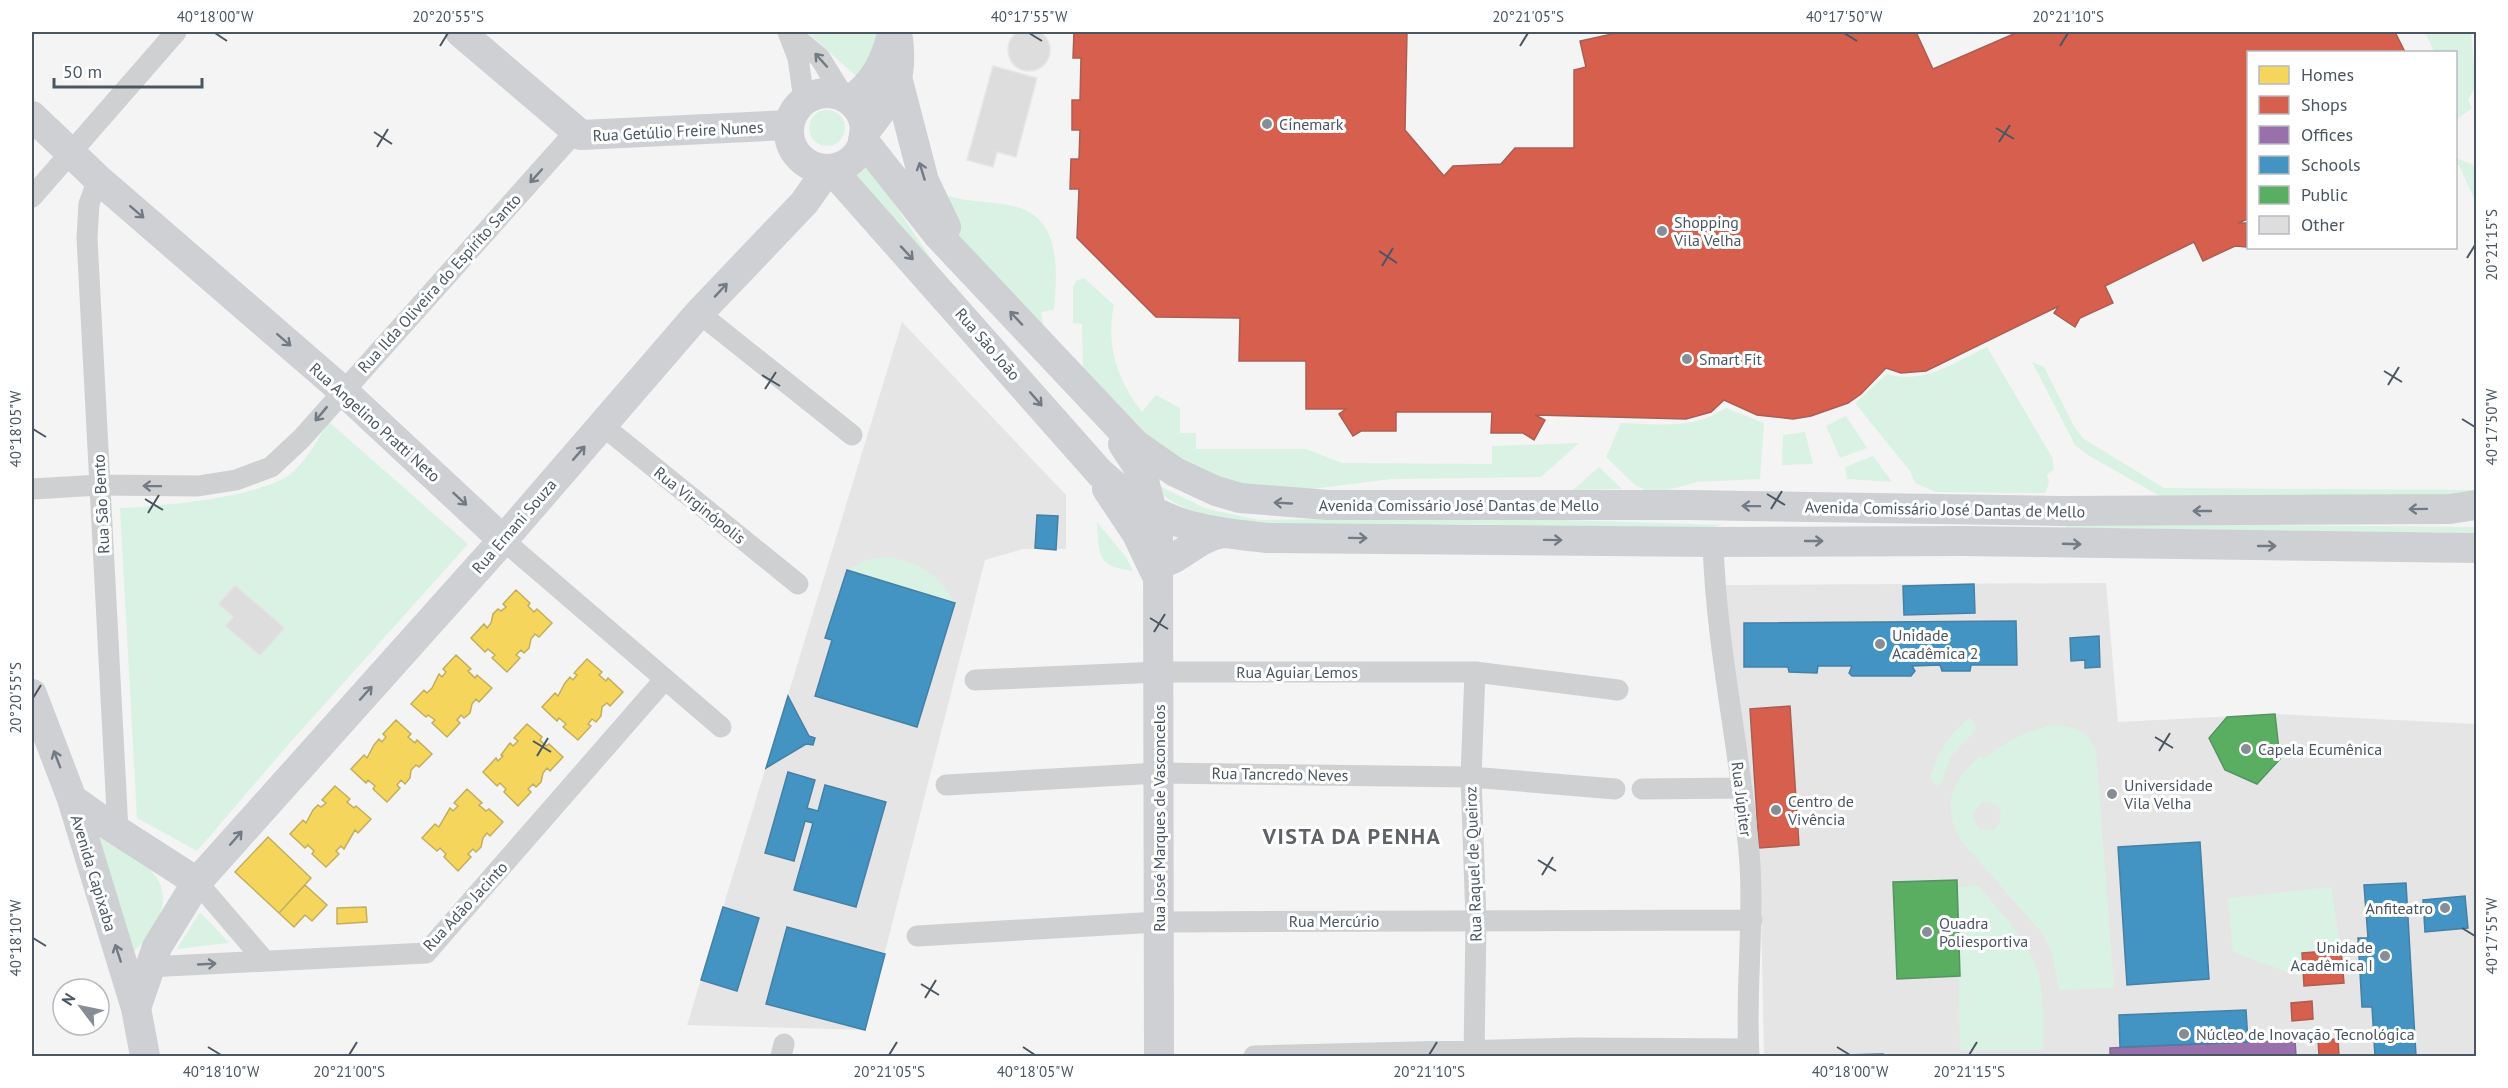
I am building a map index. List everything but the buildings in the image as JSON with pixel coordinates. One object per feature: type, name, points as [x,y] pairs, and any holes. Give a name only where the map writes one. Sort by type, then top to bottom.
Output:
[{"type":"main road","name":"Rua Getúlio Freire Nunes","points":[[460,32],[575,132],[593,136],[797,112]]},
{"type":"main road","points":[[847,99],[869,86],[879,72],[893,32]]},
{"type":"main road","points":[[897,32],[901,52],[898,81],[924,181],[964,262]]},
{"type":"main road","points":[[898,81],[864,137],[852,159],[830,169],[810,165],[802,160],[792,147],[797,112],[824,93],[847,99],[860,112],[864,137],[938,235],[1113,423]]},
{"type":"main road","name":"Rua Angelino Pratti Neto","points":[[32,117],[72,152],[98,179],[342,390],[504,540]]},
{"type":"main road","name":"Rua Ernani Souza","points":[[136,1008],[148,967],[177,912],[197,882],[504,540],[699,313],[804,203],[830,169]]},
{"type":"main road","name":"Rua São João","points":[[830,169],[866,211],[926,273],[1100,473],[1152,513]]},
{"type":"main road","points":[[804,203],[813,208],[840,206],[866,211]]},
{"type":"main road","name":"Rua José Marques de Vasconcelos","points":[[1113,423],[1123,444],[1142,473],[1158,534],[1159,1056]]},
{"type":"main road","name":"Avenida Comissário José Dantas de Mello","points":[[1113,423],[1156,461],[1175,472],[1216,491],[1268,502],[1328,505],[1974,508],[2061,511],[2450,509],[2476,505]]},
{"type":"main road","name":"Rua José Marques de Vasconcelos","points":[[1100,473],[1111,499],[1158,571]]},
{"type":"main road","points":[[1948,541],[1986,529],[2041,529],[2052,525],[2061,511]]},
{"type":"main road","name":"Avenida Comissário José Dantas de Mello","points":[[1152,513],[1175,523],[1224,533],[1267,538],[1713,542],[1948,541],[2476,548]]},
{"type":"main road","points":[[1158,571],[1200,540],[1224,533]]},
{"type":"main road","name":"Avenida Capixaba","points":[[35,709],[72,799],[136,1008],[145,1056]]},
{"type":"main road","points":[[72,799],[197,882]]},
{"type":"main road","points":[[158,857],[174,881],[177,912]]},
{"type":"street","points":[[32,197],[176,32]]},
{"type":"street","points":[[788,32],[820,58],[847,99]]},
{"type":"street","points":[[788,32],[798,58],[797,112]]},
{"type":"street","name":"Rua Ilda Oliveira do Espírito Santo","points":[[32,489],[100,485],[198,486],[236,480],[271,467],[302,438],[342,390],[575,132]]},
{"type":"street","name":"Rua São Bento","points":[[98,179],[89,204],[87,238],[118,831]]},
{"type":"street","points":[[699,313],[852,435]]},
{"type":"street","name":"Rua Virginópolis","points":[[602,425],[798,584]]},
{"type":"street","name":"Rua Angelino Pratti Neto","points":[[504,540],[721,727]]},
{"type":"street","name":"Rua Júpiter","points":[[1713,542],[1714,575],[1728,707],[1742,788],[1752,920],[1749,1053]]},
{"type":"street","name":"Rua Aguiar Lemos","points":[[975,680],[1160,672],[1475,672],[1618,690]]},
{"type":"street","name":"Rua Raquel de Queiroz","points":[[1474,1054],[1476,921],[1471,777],[1475,672]]},
{"type":"street","name":"Rua Adão Jacinto","points":[[148,967],[426,953],[665,679]]},
{"type":"street","name":"Rua Tancredo Neves","points":[[946,784],[1158,773],[1471,777],[1615,789]]},
{"type":"street","points":[[1642,789],[1742,788]]},
{"type":"street","points":[[197,882],[265,961]]},
{"type":"street","name":"Rua Mercúrio","points":[[917,936],[1158,922],[1752,920]]},
{"type":"street","points":[[1256,1056],[1579,1052],[1749,1053]]},
{"type":"shaded area","points":[[902,322],[1066,495],[1066,549],[1023,549],[985,560],[865,1030],[687,1025]]},
{"type":"shaded area","name":"Universidade Vila Velha","points":[[2106,583],[2118,722],[2275,714],[2476,724],[2476,1056],[1764,1056],[1760,863],[1716,585]]},
{"type":"green space","points":[[807,32],[877,32],[878,55],[856,76]]},
{"type":"green space","points":[[2425,32],[2471,32],[2476,85],[2468,100],[2472,108],[2457,119],[2457,51],[2434,51]]},
{"type":"green space","points":[[827,110],[840,115],[845,128],[840,141],[827,146],[814,141],[809,128],[814,115]]},
{"type":"green space","points":[[2457,158],[2476,166],[2476,203],[2457,165]]},
{"type":"green space","points":[[867,163],[936,266],[849,182]]},
{"type":"green space","points":[[949,196],[1026,210],[1039,219],[1048,231],[1053,246],[1056,278],[1054,310],[1041,312],[1043,324],[1033,320],[961,238],[951,219]]},
{"type":"green space","points":[[1084,278],[1114,305],[1111,334],[1113,348],[1126,388],[1142,412],[1156,395],[1180,408],[1180,433],[1196,433],[1196,449],[1306,449],[1342,463],[1492,464],[1492,446],[1579,443],[1541,477],[1392,479],[1295,491],[1235,485],[1164,454],[1083,372],[1082,324],[1073,323],[1073,287],[1076,281]]},
{"type":"green space","points":[[1987,347],[2052,457],[2054,470],[2047,474],[2049,483],[2045,493],[1936,492],[1915,483],[1910,471],[1855,403],[1887,374],[1913,377],[1926,374],[1951,365]]},
{"type":"green space","points":[[2032,362],[2044,367],[2075,428],[2084,439],[2164,488],[2476,490],[2476,496],[2160,496],[2086,454],[2075,445]]},
{"type":"green space","points":[[1726,408],[1764,423],[1760,479],[1697,482],[1668,490],[1645,490],[1635,485],[1606,457],[1621,423],[1689,423],[1702,420]]},
{"type":"green space","points":[[1846,416],[1867,448],[1840,458],[1826,426]]},
{"type":"green space","points":[[329,422],[468,544],[287,746],[197,851],[137,818],[120,508],[211,499],[260,488],[280,480],[299,466]]},
{"type":"green space","points":[[1805,432],[1813,464],[1782,465],[1783,435]]},
{"type":"green space","points":[[1873,456],[1892,482],[1847,479],[1845,467]]},
{"type":"green space","points":[[1599,467],[1622,489],[1573,490]]},
{"type":"green space","points":[[1153,483],[1207,509],[1259,520],[1469,517],[1722,525],[1702,531],[1474,524],[1353,527],[1253,523],[1209,516],[1175,503]]},
{"type":"green space","points":[[1097,522],[1126,557],[1133,571],[1112,566],[1102,557],[1098,543]]},
{"type":"green space","points":[[2065,523],[2476,527],[2476,533],[2065,528]]},
{"type":"green space","points":[[887,557],[909,562],[927,571],[942,584],[955,603],[847,570],[866,560]]},
{"type":"green space","points":[[1971,717],[1976,730],[1952,755],[1938,788],[1930,777],[1936,760],[1951,736]]},
{"type":"green space","points":[[2053,725],[2067,726],[2085,734],[2096,751],[2114,988],[2059,990],[2052,952],[2043,934],[1962,842],[1951,817],[1950,806],[1956,785],[1981,755],[1983,760],[2016,738],[2033,730]],"holes":[[[1984,802],[1998,808],[2000,821],[1994,830],[1979,829],[1973,817],[1975,811]]]},
{"type":"green space","points":[[99,835],[138,859],[158,880],[163,892],[162,906],[156,922],[145,940],[130,955]]},
{"type":"green space","points":[[1978,885],[2015,930],[2031,954],[2040,981],[2043,1050],[1960,1050],[1957,888]]},
{"type":"green space","points":[[2331,887],[2341,950],[2303,953],[2304,978],[2233,952],[2228,898]]},
{"type":"green space","points":[[201,913],[229,943],[177,949],[198,915]]},
{"type":"place","name":"Cinemark","points":[[1267,124]]},
{"type":"place","name":"Shopping Vila Velha","points":[[1662,231]]},
{"type":"place","name":"Smart Fit","points":[[1687,359]]},
{"type":"place","name":"Unidade Acadêmica 2","points":[[1880,644]]},
{"type":"place","name":"Capela Ecumênica","points":[[2246,749]]},
{"type":"place","name":"Universidade Vila Velha","points":[[2112,794]]},
{"type":"place","name":"Centro de Vivência","points":[[1776,810]]},
{"type":"place","name":"Anfiteatro","points":[[2445,908]]},
{"type":"place","name":"Quadra Poliesportiva","points":[[1927,932]]},
{"type":"place","name":"Unidade Acadêmica I","points":[[2385,956]]},
{"type":"place","name":"Núcleo de Inovação Tecnológica","points":[[2184,1034]]},
{"type":"district","name":"VISTA DA PENHA","points":[[1352,836]]}]
